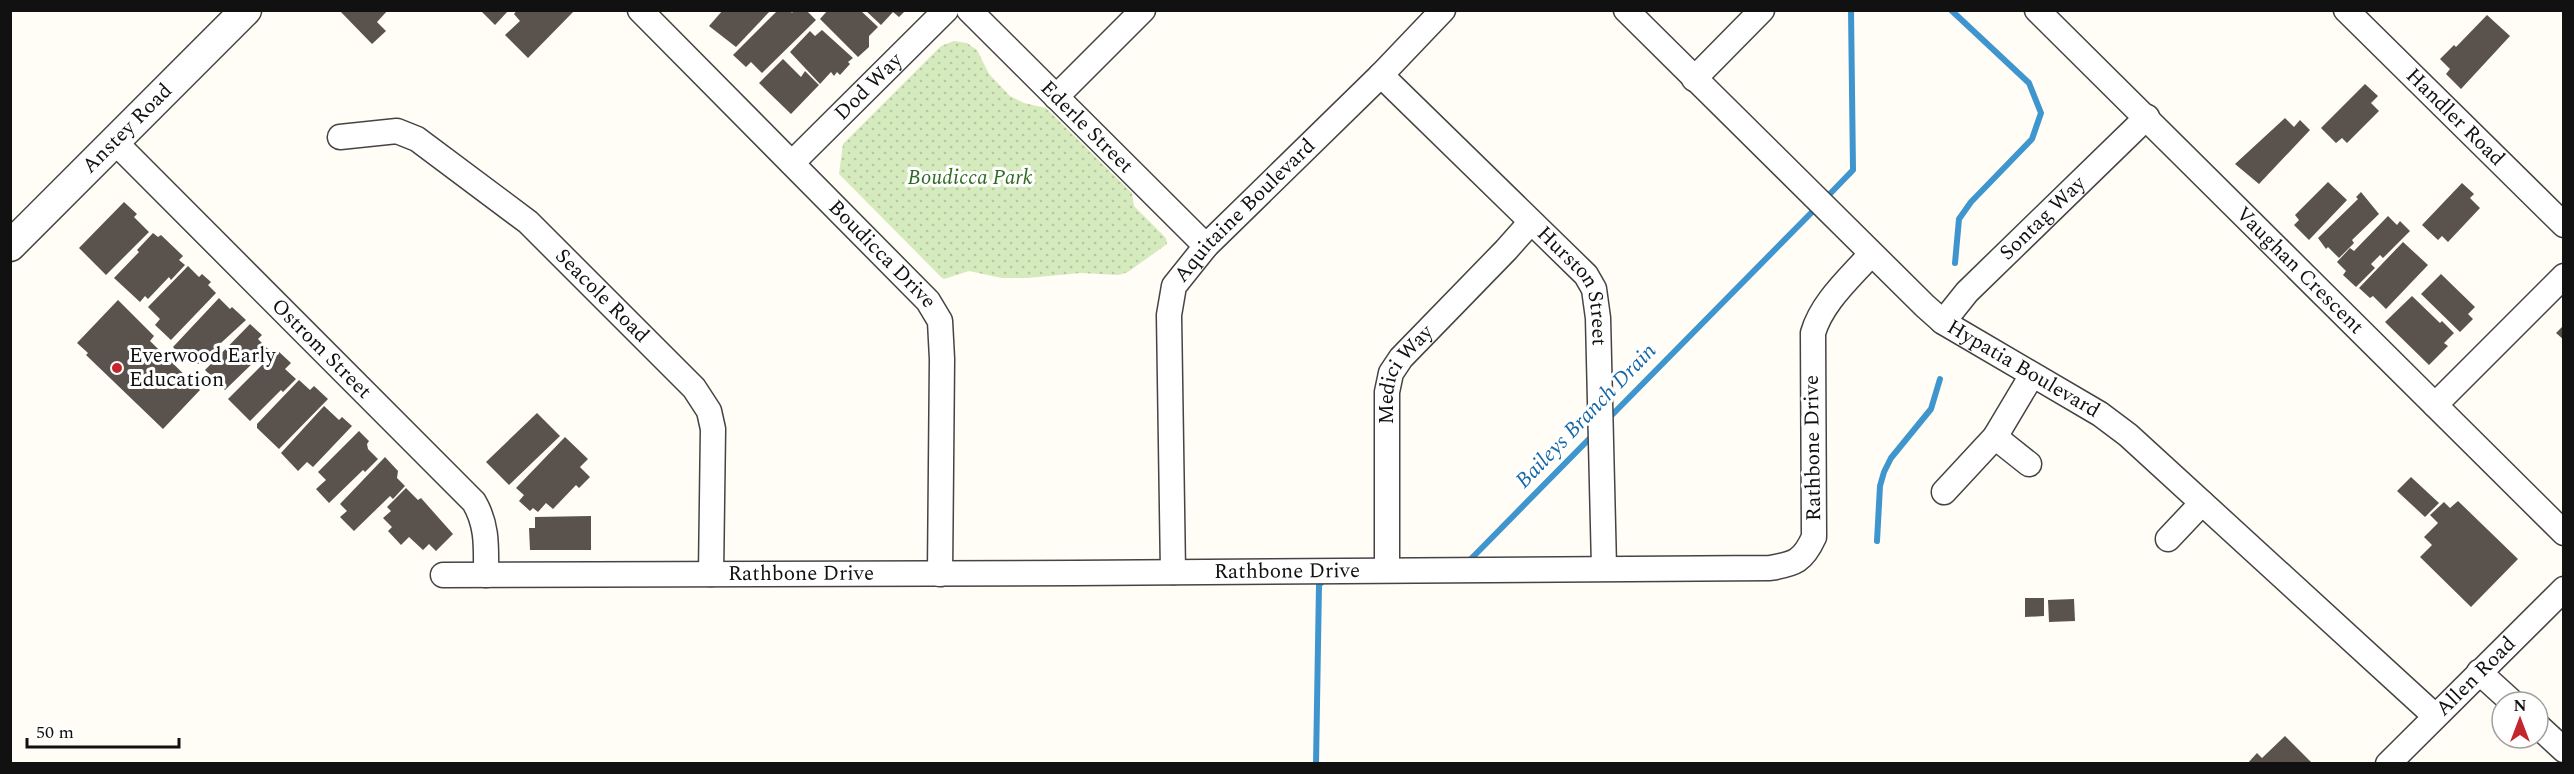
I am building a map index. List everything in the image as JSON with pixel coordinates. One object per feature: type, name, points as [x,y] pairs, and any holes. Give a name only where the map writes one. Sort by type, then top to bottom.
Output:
[{"type":"street","name":"Anstey Road","points":[[10,246],[246,10]]},
{"type":"street","name":"Boudicca Drive","points":[[640,10],[928,301],[940,321],[943,395],[940,574]]},
{"type":"street","name":"Dod Way","points":[[792,163],[946,10]]},
{"type":"street","name":"Ederle Street","points":[[969,10],[1206,246]]},
{"type":"street","points":[[1056,97],[1143,10]]},
{"type":"street","name":"Aquitaine Boulevard","points":[[1173,572],[1169,315],[1174,286],[1206,246],[1381,75],[1443,10]]},
{"type":"street","name":"Hypatia Boulevard","points":[[1626,10],[1802,183],[1904,288],[1943,322],[2109,421],[2202,502],[2435,716]]},
{"type":"street","points":[[1694,79],[1762,10]]},
{"type":"street","name":"Vaughan Crescent","points":[[2037,10],[2564,533]]},
{"type":"street","name":"Handler Road","points":[[2346,10],[2564,225]]},
{"type":"street","name":"Hurston Street","points":[[1381,75],[1530,223],[1576,264],[1594,289],[1598,318],[1604,567]]},
{"type":"street","name":"Sontag Way","points":[[1943,322],[1967,292],[2147,117]]},
{"type":"street","name":"Seacole Road","points":[[340,137],[397,131],[417,139],[528,222],[694,388],[709,411],[713,429],[711,574]]},
{"type":"street","name":"Ostrom Street","points":[[115,142],[474,502],[483,517],[487,536],[486,575]]},
{"type":"street","name":"Medici Way","points":[[1387,570],[1387,392],[1391,373],[1401,358],[1530,223]]},
{"type":"street","name":"Rathbone Drive","points":[[443,575],[940,574],[1604,567],[1770,568],[1790,564],[1806,554],[1814,537],[1813,333],[1828,303],[1871,254]]},
{"type":"street","points":[[2435,405],[2564,276]]},
{"type":"street","points":[[1944,492],[1995,436],[2032,375]]},
{"type":"street","points":[[1995,436],[2029,465]]},
{"type":"street","points":[[2168,539],[2202,502]]},
{"type":"street","name":"Allen Road","points":[[2388,764],[2564,589]]},
{"type":"street","points":[[2479,672],[2499,690]]},
{"type":"street","points":[[2550,737],[2564,750]]},
{"type":"green space","name":"Boudicca Park","points":[[954,41],[967,43],[977,50],[989,74],[1010,96],[1024,103],[1046,108],[1132,193],[1134,206],[1166,238],[1167,244],[1128,272],[1119,275],[1081,273],[1002,278],[969,271],[944,279],[941,277],[839,174],[843,144],[941,46]]},
{"type":"building","points":[[339,10],[388,10],[377,22],[386,31],[372,44]]},
{"type":"building","points":[[480,10],[509,10],[495,25]]},
{"type":"building","points":[[517,10],[575,10],[528,58],[505,35],[520,21],[514,14]]},
{"type":"building","points":[[723,10],[771,10],[736,47],[709,26]]},
{"type":"building","points":[[778,10],[790,10],[792,13],[794,10],[806,10],[816,20],[762,73],[751,62],[746,67],[733,55]]},
{"type":"building","points":[[828,10],[860,10],[878,27],[869,36],[869,47],[858,57],[820,19]]},
{"type":"building","points":[[865,10],[906,10],[899,17],[893,12],[881,25]]},
{"type":"building","points":[[2487,15],[2510,36],[2461,89],[2446,74],[2450,69],[2440,59],[2454,45],[2456,47]]},
{"type":"building","points":[[822,30],[853,58],[840,75],[837,72],[834,76],[831,72],[820,84],[790,52],[810,31],[815,36]]},
{"type":"building","points":[[783,59],[801,77],[805,71],[819,85],[791,114],[759,83]]},
{"type":"building","points":[[2365,84],[2378,96],[2371,103],[2379,111],[2347,143],[2342,138],[2336,143],[2321,128]]},
{"type":"building","points":[[2285,118],[2294,127],[2300,120],[2310,130],[2259,184],[2235,164]]},
{"type":"building","points":[[2328,182],[2347,200],[2309,240],[2294,225],[2299,220],[2295,215]]},
{"type":"building","points":[[2462,183],[2474,194],[2470,198],[2480,208],[2448,242],[2442,236],[2438,240],[2422,225]]},
{"type":"building","points":[[2361,192],[2379,214],[2352,240],[2354,243],[2339,258],[2328,247],[2326,249],[2318,238],[2358,199],[2356,197]]},
{"type":"building","points":[[124,202],[137,214],[134,217],[149,232],[106,275],[79,248]]},
{"type":"building","points":[[2388,216],[2397,225],[2400,221],[2410,231],[2383,258],[2380,255],[2371,264],[2375,268],[2356,287],[2343,275],[2346,271],[2337,262],[2350,248],[2354,251]]},
{"type":"building","points":[[153,233],[158,237],[161,235],[183,256],[179,260],[185,265],[171,280],[169,277],[148,299],[145,296],[140,302],[114,278],[139,252],[137,250]]},
{"type":"building","points":[[2403,242],[2428,265],[2386,309],[2373,296],[2370,298],[2359,288]]},
{"type":"building","points":[[188,266],[199,277],[202,274],[211,282],[208,285],[216,293],[171,340],[155,325],[160,319],[148,307]]},
{"type":"building","points":[[2441,274],[2475,307],[2468,314],[2473,319],[2460,332],[2421,294]]},
{"type":"building","points":[[2412,296],[2454,333],[2444,343],[2448,346],[2429,365],[2385,322]]},
{"type":"building","points":[[219,298],[246,320],[198,364],[190,357],[186,361],[173,347]]},
{"type":"building","points":[[118,300],[154,336],[150,341],[200,390],[163,429],[86,355],[88,353],[77,343]]},
{"type":"building","points":[[250,324],[262,335],[258,339],[270,351],[258,364],[255,361],[225,390],[205,370]]},
{"type":"building","points":[[2564,325],[2564,340],[2556,333]]},
{"type":"building","points":[[277,350],[291,363],[285,369],[296,379],[283,392],[281,390],[250,421],[228,399]]},
{"type":"building","points":[[299,380],[310,390],[314,386],[328,399],[279,449],[257,428],[257,424]]},
{"type":"building","points":[[324,406],[339,420],[342,417],[352,426],[313,467],[307,462],[298,471],[281,453]]},
{"type":"building","points":[[537,413],[560,436],[509,485],[486,462]]},
{"type":"building","points":[[359,431],[369,441],[368,449],[378,459],[365,472],[363,470],[329,503],[316,489],[326,480],[318,472]]},
{"type":"building","points":[[565,437],[588,459],[580,467],[590,477],[579,488],[576,485],[553,509],[546,503],[538,512],[533,508],[530,511],[519,501],[524,495],[516,488]]},
{"type":"building","points":[[385,457],[398,471],[397,478],[405,486],[393,499],[390,496],[354,531],[340,517],[347,511],[340,504]]},
{"type":"building","points":[[2411,477],[2439,503],[2425,517],[2397,491]]},
{"type":"building","points":[[406,488],[418,500],[421,498],[453,534],[436,551],[429,544],[423,550],[409,537],[401,545],[388,531],[392,527],[383,518],[391,511],[387,507]]},
{"type":"building","points":[[2458,501],[2518,559],[2471,607],[2420,557],[2432,545],[2424,537],[2438,523],[2430,515],[2444,502],[2450,508]]},
{"type":"building","points":[[591,516],[591,550],[530,550],[529,528],[535,528],[535,517]]},
{"type":"building","points":[[2025,598],[2044,598],[2044,616],[2025,617]]},
{"type":"building","points":[[2074,599],[2075,621],[2049,622],[2048,600]]},
{"type":"building","points":[[2285,736],[2311,762],[2309,764],[2247,764],[2257,753],[2262,758]]},
{"type":"waterway","name":"Baileys Branch Drain","points":[[1824,200],[1853,170],[1851,10]]},
{"type":"waterway","points":[[1951,10],[2029,83],[2041,113],[2032,139],[1971,202],[1959,219],[1955,263]]},
{"type":"waterway","name":"Baileys Branch Drain","points":[[1607,420],[1817,207]]},
{"type":"waterway","points":[[1877,541],[1880,486],[1884,472],[1891,458],[1931,409],[1940,379]]},
{"type":"waterway","name":"Baileys Branch Drain","points":[[1466,564],[1594,434]]},
{"type":"waterway","name":"Baileys Branch Drain","points":[[1316,764],[1319,585],[1326,578]]},
{"type":"place","name":"Everwood Early Education","points":[[117,368]]}]
